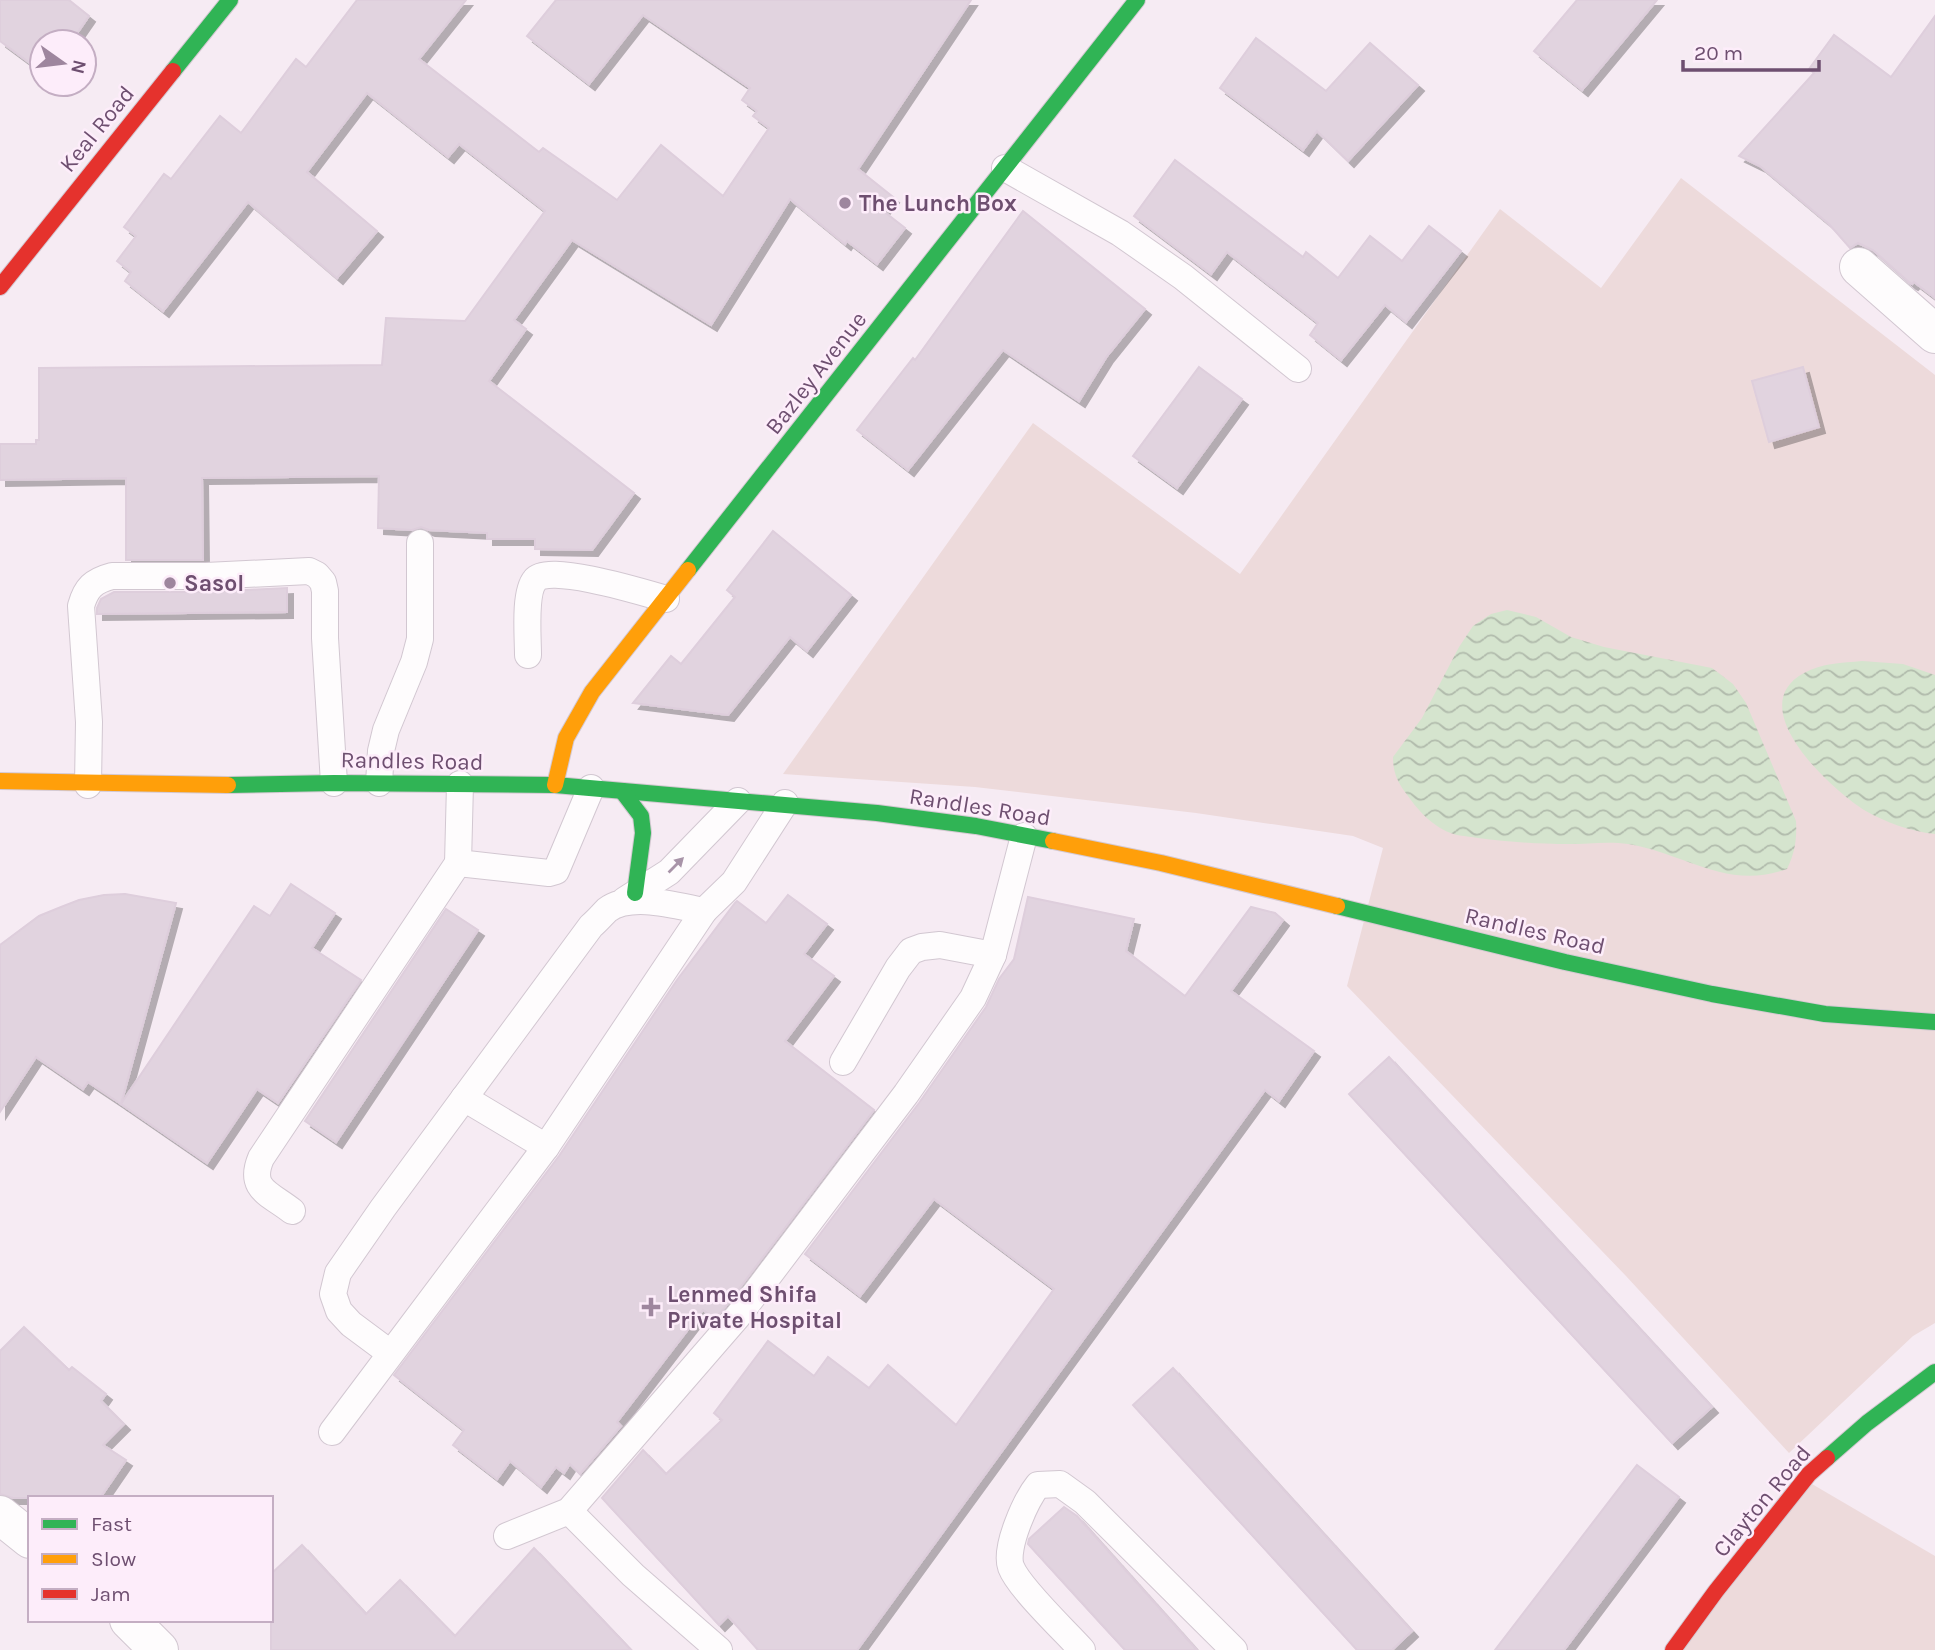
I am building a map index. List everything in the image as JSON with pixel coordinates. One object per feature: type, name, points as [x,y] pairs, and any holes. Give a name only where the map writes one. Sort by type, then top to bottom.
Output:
[{"type":"street","name":"Keal Road","points":[[0,286],[230,0]]},
{"type":"street","name":"Bazley Avenue","points":[[555,785],[566,738],[592,692],[1137,0]]},
{"type":"street","points":[[1859,267],[1935,334]]},
{"type":"street","name":"Randles Road","points":[[0,781],[202,786],[334,783],[555,785],[785,803],[976,826],[1161,863],[1565,962],[1712,994],[1825,1013],[1935,1022]]},
{"type":"street","points":[[622,791],[641,816],[643,833],[628,898]]},
{"type":"street","name":"Clayton Road","points":[[1673,1650],[1809,1474],[1867,1423],[1935,1372]]},
{"type":"street","points":[[0,1515],[28,1537]]},
{"type":"street","points":[[131,1622],[159,1650]]},
{"type":"lane","points":[[1005,168],[1120,233],[1183,277],[1298,369]]},
{"type":"lane","points":[[379,783],[381,751],[386,730],[414,662],[420,639],[420,543]]},
{"type":"lane","points":[[88,785],[89,722],[81,606],[86,590],[97,580],[112,576],[206,576],[299,571],[309,571],[317,575],[323,582],[325,591],[325,638],[334,783]]},
{"type":"lane","points":[[528,655],[529,600],[533,582],[544,574],[576,576],[666,599]]},
{"type":"lane","points":[[292,1211],[258,1184],[255,1172],[261,1157],[458,863],[460,784]]},
{"type":"lane","points":[[458,863],[549,873],[556,871],[592,788]]},
{"type":"lane","points":[[390,1353],[351,1324],[339,1311],[333,1294],[338,1273],[592,926],[608,910],[669,872],[738,801]]},
{"type":"lane","points":[[332,1432],[546,1147],[704,911],[734,882],[785,803]]},
{"type":"lane","points":[[507,1536],[569,1511],[738,1316],[906,1094],[973,998],[993,955],[1024,836]]},
{"type":"lane","points":[[628,898],[704,911]]},
{"type":"lane","points":[[843,1062],[898,968],[911,951],[940,945],[993,955]]},
{"type":"lane","points":[[464,1098],[546,1147]]},
{"type":"lane","points":[[1082,1650],[1028,1592],[1010,1566],[1009,1549],[1029,1497],[1038,1485],[1060,1484],[1085,1502],[1234,1650]]},
{"type":"lane","points":[[569,1511],[634,1575],[719,1650]]},
{"type":"shaded area","points":[[1681,178],[1935,375],[1935,1323],[1913,1336],[1789,1453],[1626,1276],[1347,986],[1383,848],[1353,836],[1196,813],[975,787],[783,774],[1033,423],[1240,574],[1500,209],[1601,288]]},
{"type":"shaded area","points":[[1800,1477],[1935,1556],[1935,1650],[1679,1650]]},
{"type":"water","points":[[1507,610],[1536,617],[1571,637],[1604,647],[1712,668],[1733,684],[1746,703],[1796,821],[1795,846],[1787,869],[1765,875],[1744,876],[1706,868],[1628,844],[1546,844],[1478,838],[1451,833],[1428,819],[1399,782],[1393,757],[1422,718],[1473,626],[1491,614]]},
{"type":"water","points":[[1862,661],[1903,664],[1935,675],[1935,834],[1890,823],[1864,810],[1832,785],[1814,766],[1787,726],[1782,706],[1787,688],[1804,673],[1825,665]]},
{"type":"building","points":[[0,0],[69,0],[89,16],[81,28],[28,28],[28,62],[0,41]]},
{"type":"building","points":[[357,0],[466,0],[419,59],[539,152],[543,148],[617,200],[661,145],[723,196],[769,128],[753,116],[757,111],[742,100],[750,88],[643,15],[589,84],[527,36],[556,0],[971,0],[858,169],[893,197],[882,210],[905,228],[877,264],[847,241],[845,244],[790,199],[711,325],[572,240],[514,320],[526,329],[489,381],[634,493],[592,550],[535,549],[535,539],[487,539],[487,533],[429,530],[421,527],[412,530],[378,528],[379,476],[202,478],[203,560],[126,560],[126,478],[0,480],[0,444],[36,444],[36,440],[39,440],[39,368],[382,365],[386,318],[465,321],[545,211],[459,144],[448,157],[367,93],[307,172],[377,231],[337,278],[248,202],[163,311],[125,281],[131,272],[117,261],[136,236],[124,227],[164,174],[171,179],[220,116],[241,133],[296,59],[306,67]]},
{"type":"building","points":[[1577,0],[1657,0],[1582,90],[1534,51]]},
{"type":"building","points":[[1935,16],[1935,298],[1914,282],[1910,283],[1873,250],[1858,243],[1850,248],[1829,224],[1760,166],[1739,156],[1814,73],[1809,69],[1834,35],[1891,77]]},
{"type":"building","points":[[1256,38],[1326,91],[1370,43],[1418,85],[1348,161],[1317,131],[1303,150],[1220,88]]},
{"type":"building","points":[[1175,160],[1303,257],[1306,252],[1338,278],[1370,236],[1402,261],[1429,226],[1461,251],[1406,322],[1385,305],[1341,360],[1310,335],[1318,323],[1227,252],[1211,274],[1134,216]]},
{"type":"building","points":[[1023,211],[1145,309],[1107,356],[1079,401],[1003,350],[908,470],[857,430],[913,358],[915,360]]},
{"type":"building","points":[[1199,367],[1242,399],[1177,488],[1133,456]]},
{"type":"building","points":[[1803,367],[1819,427],[1769,442],[1752,381]]},
{"type":"building","points":[[773,531],[851,595],[807,651],[790,637],[728,715],[633,703],[671,656],[681,664],[735,597],[727,590]]},
{"type":"building","points":[[287,588],[287,612],[97,614],[101,599],[114,592],[206,592]]},
{"type":"building","points":[[291,884],[335,913],[312,948],[361,980],[278,1103],[257,1089],[207,1163],[121,1104],[254,906],[270,916]]},
{"type":"building","points":[[125,894],[176,903],[121,1104],[88,1082],[83,1089],[36,1057],[0,1112],[0,945],[39,916],[61,907],[79,900]]},
{"type":"building","points":[[788,895],[827,924],[804,954],[834,976],[785,1041],[874,1110],[726,1306],[715,1319],[703,1310],[617,1422],[621,1426],[580,1474],[570,1464],[564,1473],[556,1467],[541,1487],[510,1461],[497,1479],[453,1445],[464,1430],[394,1375],[559,1156],[677,980],[735,903],[737,901],[766,923]]},
{"type":"building","points":[[1028,897],[1134,919],[1126,951],[1185,996],[1251,907],[1275,913],[1283,920],[1231,991],[1314,1051],[1279,1101],[1265,1090],[857,1650],[758,1650],[728,1616],[719,1625],[602,1498],[643,1450],[666,1474],[722,1420],[714,1413],[768,1341],[814,1376],[828,1357],[869,1388],[888,1365],[956,1425],[1054,1289],[934,1199],[860,1296],[805,1254],[919,1103],[986,1007],[999,979],[1014,959]]},
{"type":"building","points":[[446,909],[478,930],[336,1142],[305,1121]]},
{"type":"building","points":[[1389,1057],[1712,1407],[1672,1443],[1349,1094]]},
{"type":"building","points":[[24,1327],[69,1370],[72,1367],[106,1394],[101,1401],[124,1424],[103,1445],[126,1460],[101,1496],[13,1498],[0,1494],[0,1351]]},
{"type":"building","points":[[1173,1368],[1412,1631],[1392,1650],[1357,1650],[1133,1405]]},
{"type":"building","points":[[1637,1465],[1679,1497],[1564,1650],[1495,1650]]},
{"type":"building","points":[[1064,1507],[1077,1516],[1197,1650],[1125,1650],[1028,1544],[1029,1539]]},
{"type":"building","points":[[302,1545],[366,1614],[400,1580],[455,1636],[534,1548],[631,1650],[271,1650],[273,1572]]},
{"type":"traffic: fast","points":[[173,71],[230,0]]},
{"type":"traffic: fast","points":[[688,570],[1137,0]]},
{"type":"traffic: fast","points":[[228,785],[555,785],[877,813],[976,826],[1053,841]]},
{"type":"traffic: fast","points":[[622,791],[641,816],[643,833],[635,893]]},
{"type":"traffic: fast","points":[[1337,906],[1565,962],[1712,994],[1825,1014],[1935,1022]]},
{"type":"traffic: fast","points":[[1827,1458],[1867,1423],[1935,1372]]},
{"type":"traffic: slow","points":[[555,785],[566,738],[592,692],[688,570]]},
{"type":"traffic: slow","points":[[0,781],[228,785]]},
{"type":"traffic: slow","points":[[1053,841],[1161,863],[1337,906]]},
{"type":"traffic: jam","points":[[0,287],[173,71]]},
{"type":"traffic: jam","points":[[1673,1650],[1809,1474],[1827,1458]]},
{"type":"place","name":"The Lunch Box","points":[[845,203]]},
{"type":"place","name":"Sasol","points":[[170,583]]},
{"type":"place","name":"Lenmed Shifa Private Hospital","points":[[651,1307]]}]
